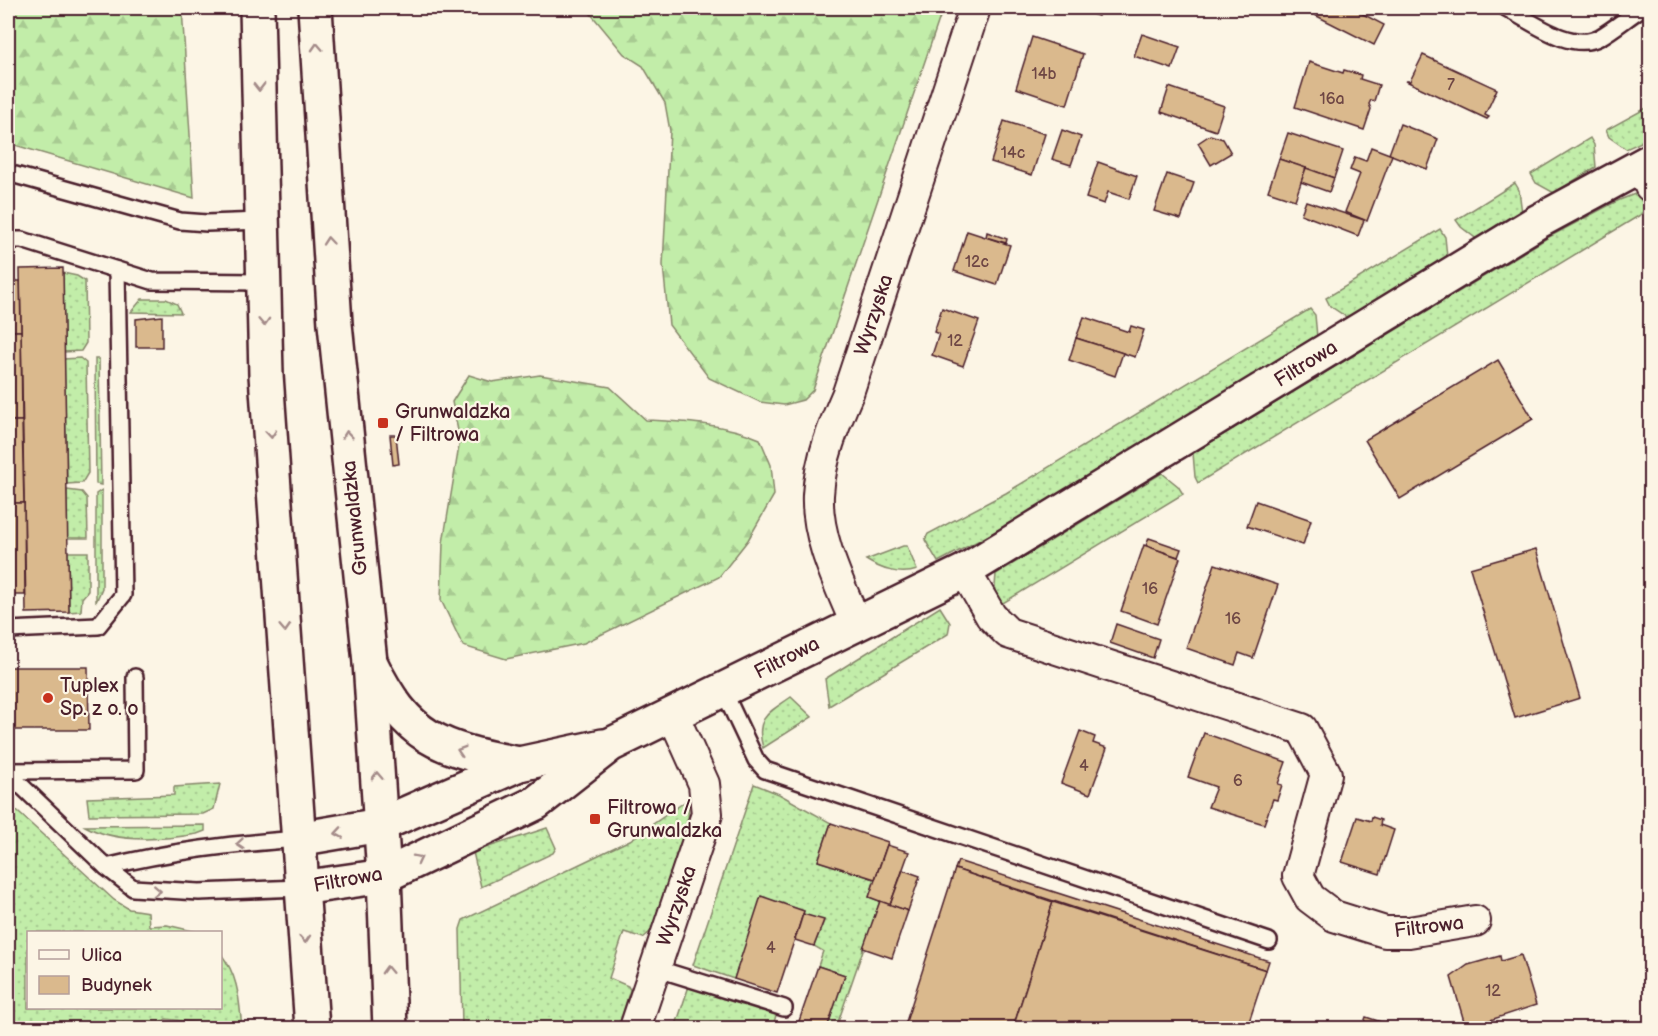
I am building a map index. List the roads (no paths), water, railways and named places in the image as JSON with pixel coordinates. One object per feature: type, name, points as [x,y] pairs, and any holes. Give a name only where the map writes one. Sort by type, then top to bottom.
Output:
[{"type":"street","points":[[257,8],[262,282],[312,1029]]},
{"type":"street","name":"Grunwaldzka","points":[[315,8],[326,219],[370,662],[384,876],[390,1029]]},
{"type":"street","name":"Wyrzyska","points":[[856,624],[838,581],[822,522],[818,494],[822,470],[831,431],[848,393],[975,8]]},
{"type":"street","name":"Filtrowa","points":[[298,839],[380,825],[519,764],[610,745],[673,716],[964,571],[1537,222],[1648,170]]},
{"type":"street","name":"Filtrowa","points":[[964,571],[991,616],[1008,633],[1302,729],[1326,774],[1298,876],[1310,898],[1334,916],[1385,932],[1408,932],[1475,921]]},
{"type":"street","points":[[370,662],[394,705],[419,732],[466,753],[519,764]]},
{"type":"street","name":"Wyrzyska","points":[[635,1029],[705,826],[708,804],[704,784],[673,716]]},
{"type":"street","name":"Filtrowa","points":[[301,888],[384,876],[536,803],[610,745]]},
{"type":"lane","points":[[1506,8],[1554,33],[1582,42],[1599,37],[1641,8]]},
{"type":"lane","points":[[8,173],[180,221],[207,223],[261,221]]},
{"type":"lane","points":[[8,240],[22,240],[152,281],[262,282]]},
{"type":"lane","points":[[8,630],[98,627],[123,595],[117,270]]},
{"type":"lane","points":[[8,772],[136,771],[135,677]]},
{"type":"lane","points":[[723,690],[756,760],[765,770],[1269,941]]},
{"type":"lane","points":[[8,772],[106,867],[133,888],[149,891],[301,888]]},
{"type":"lane","points":[[106,867],[153,855],[200,848],[298,839]]},
{"type":"lane","points":[[655,968],[784,1008]]},
{"type":"place","name":"Grunwaldzka / Filtrowa","points":[[383,423]]},
{"type":"place","name":"Tuplex Sp. z o. o","points":[[48,698]]},
{"type":"place","name":"Filtrowa / Grunwaldzka","points":[[595,819]]}]
